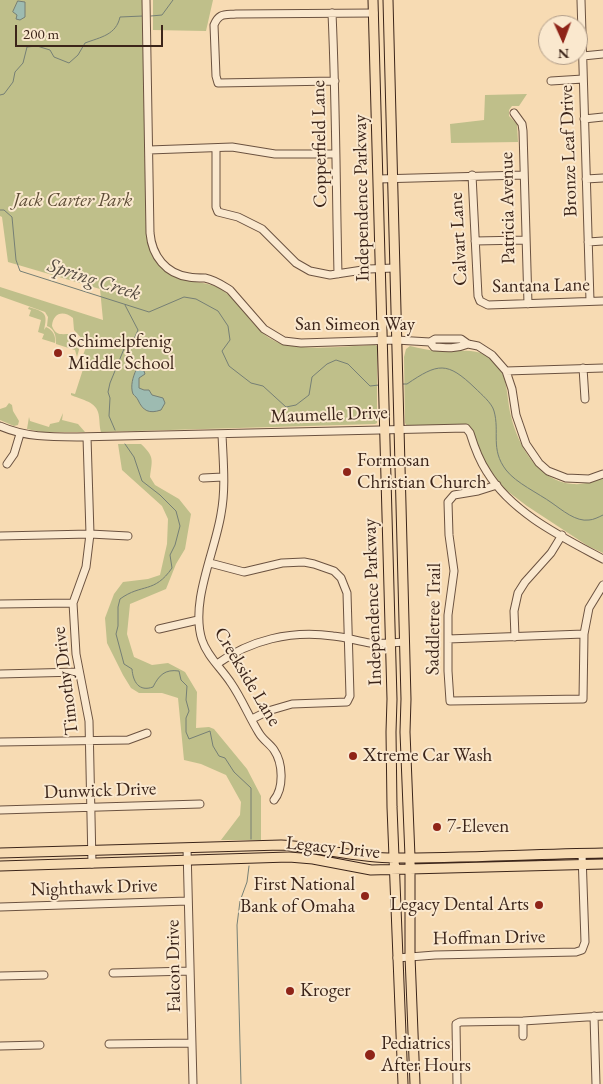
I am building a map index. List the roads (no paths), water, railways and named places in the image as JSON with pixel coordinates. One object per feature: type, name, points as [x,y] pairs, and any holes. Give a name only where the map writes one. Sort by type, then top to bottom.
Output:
[{"type":"main road","name":"Independence Parkway","points":[[373,0],[392,699],[390,732],[403,1084]]},
{"type":"main road","name":"Independence Parkway","points":[[388,0],[405,642],[406,772],[410,857],[410,956],[415,1084]]},
{"type":"main road","points":[[374,13],[388,13]]},
{"type":"main road","points":[[375,73],[390,73]]},
{"type":"main road","points":[[392,771],[406,772]]},
{"type":"main road","name":"Legacy Drive","points":[[0,853],[281,846],[314,848],[357,856],[394,858],[603,853]]},
{"type":"main road","points":[[313,859],[314,848]]},
{"type":"main road","points":[[540,854],[540,866]]},
{"type":"main road","points":[[478,868],[482,861],[502,859],[506,855]]},
{"type":"main road","name":"Legacy Drive","points":[[0,866],[289,857],[313,859],[353,868],[394,870],[603,864]]},
{"type":"main road","points":[[401,1025],[413,1024]]},
{"type":"street","points":[[146,0],[149,150],[242,148],[275,154],[335,154]]},
{"type":"street","name":"Bronze Leaf Drive","points":[[581,0],[582,15]]},
{"type":"street","points":[[335,81],[218,83],[216,76],[214,25],[217,18],[220,16],[374,13]]},
{"type":"street","name":"Copperfield Lane","points":[[332,14],[338,274]]},
{"type":"street","points":[[588,56],[603,54]]},
{"type":"street","name":"Bronze Leaf Drive","points":[[583,65],[590,301]]},
{"type":"street","points":[[551,81],[583,80]]},
{"type":"street","name":"Patricia Avenue","points":[[514,113],[522,124],[523,131],[528,304]]},
{"type":"street","points":[[584,119],[603,117]]},
{"type":"street","points":[[216,148],[216,207],[218,212],[238,217],[262,229],[296,263],[318,273],[338,274],[354,270],[394,268]]},
{"type":"street","name":"San Simeon Way","points":[[149,150],[151,244],[160,261],[168,268],[181,276],[205,278],[215,281],[230,290],[264,329],[284,342],[396,340],[430,342],[434,347],[446,348],[458,348],[468,344],[478,346],[492,355],[506,371],[512,389],[516,415],[526,444],[538,463],[548,471],[566,478],[589,479],[603,474]]},
{"type":"street","name":"Calvart Lane","points":[[472,175],[478,296],[480,301]]},
{"type":"street","points":[[378,179],[523,175]]},
{"type":"street","points":[[586,179],[603,178]]},
{"type":"street","points":[[475,241],[525,240]]},
{"type":"street","points":[[588,242],[603,241]]},
{"type":"street","name":"Santana Lane","points":[[480,301],[488,305],[603,300]]},
{"type":"street","points":[[583,368],[585,399]]},
{"type":"street","points":[[506,371],[603,368]]},
{"type":"street","name":"Maumelle Drive","points":[[0,426],[20,434],[46,437],[468,429],[486,472],[496,485],[520,508],[603,559]]},
{"type":"street","points":[[7,464],[14,454],[20,434]]},
{"type":"street","name":"Creekside Lane","points":[[222,434],[222,512],[200,599],[198,620],[202,640],[216,664],[232,684],[259,733],[276,753],[279,761],[280,784],[278,796],[274,800]]},
{"type":"street","name":"Timothy Drive","points":[[87,437],[90,534],[86,567],[73,603],[78,672],[88,712],[92,864]]},
{"type":"street","points":[[202,478],[223,477]]},
{"type":"street","name":"Saddletree Trail","points":[[496,485],[478,491],[454,495],[448,502],[449,535],[454,571],[448,616],[450,701],[583,699],[584,634]]},
{"type":"street","points":[[0,536],[90,534],[128,536]]},
{"type":"street","points":[[515,637],[514,611],[518,593],[525,582],[551,553],[562,535]]},
{"type":"street","points":[[210,563],[244,572],[282,563],[304,562],[318,565],[334,571],[341,578],[347,593],[350,696],[347,702],[292,704],[274,708],[252,719]]},
{"type":"street","points":[[448,639],[584,634],[589,608],[603,585]]},
{"type":"street","points":[[0,604],[73,603]]},
{"type":"street","points":[[159,629],[198,620]]},
{"type":"street","points":[[216,664],[243,647],[279,637],[319,634],[372,643],[405,642]]},
{"type":"street","points":[[0,674],[78,672]]},
{"type":"street","points":[[0,742],[133,739],[147,733]]},
{"type":"street","name":"Dunwick Drive","points":[[0,810],[200,804]]},
{"type":"street","name":"Falcon Drive","points":[[187,848],[193,1084]]},
{"type":"street","points":[[582,854],[582,865]]},
{"type":"street","name":"Hoffman Drive","points":[[397,958],[410,956],[576,952],[582,950],[585,942],[582,865]]},
{"type":"street","name":"Nighthawk Drive","points":[[0,907],[188,901]]},
{"type":"street","points":[[112,973],[190,971]]},
{"type":"street","points":[[0,976],[44,976]]},
{"type":"street","points":[[594,1016],[596,1084]]},
{"type":"street","points":[[456,1084],[456,1024],[460,1022],[522,1021],[603,1016]]},
{"type":"street","points":[[522,1021],[523,1036]]},
{"type":"street","points":[[109,1044],[192,1043]]},
{"type":"street","points":[[0,1046],[40,1045]]},
{"type":"water","points":[[18,1],[25,2],[25,17],[20,20],[16,19],[17,15],[13,12]]},
{"type":"water","points":[[141,369],[145,374],[139,378],[139,388],[149,390],[152,395],[163,398],[165,403],[161,410],[147,411],[133,394],[134,376],[136,370]]},
{"type":"waterway","points":[[151,16],[162,15],[173,0]]},
{"type":"waterway","points":[[0,95],[4,94],[13,82],[15,72],[23,63],[27,47],[37,46],[50,50],[54,57],[69,63],[78,55],[85,43],[111,32],[120,17],[143,16]]},
{"type":"waterway","name":"Spring Creek","points":[[0,210],[4,210],[12,217],[16,260],[20,271],[149,312],[184,297],[196,299],[218,311],[228,326],[230,340],[222,351],[229,366],[251,383],[263,386],[286,407],[296,405],[309,395],[312,377],[327,364],[336,360],[348,364],[370,386],[379,385]]},
{"type":"waterway","points":[[115,430],[109,416],[110,398],[108,392],[110,383],[126,344],[134,339],[138,330],[125,305]]},
{"type":"waterway","name":"Spring Creek","points":[[403,384],[407,384],[435,369],[449,369],[457,373],[483,396],[493,408],[496,419],[498,455],[510,475],[574,517],[589,520],[603,515]]},
{"type":"waterway","points":[[125,444],[134,457],[142,481],[176,511],[180,526],[170,555],[172,568],[166,576],[159,582],[120,599],[116,634],[124,664],[132,669],[135,682],[144,688],[153,687],[160,676],[166,672],[179,671],[181,680],[187,686],[186,700],[189,711],[186,718],[186,732],[189,739],[210,731],[213,746],[219,756],[225,758],[234,772],[251,788],[251,839]]},
{"type":"waterway","points":[[241,1084],[237,925],[240,901],[247,882],[249,866]]},
{"type":"place","name":"Schimelpfenig Middle School","points":[[58,353]]},
{"type":"place","name":"Formosan Christian Church","points":[[347,472]]},
{"type":"place","name":"Xtreme Car Wash","points":[[353,756]]},
{"type":"place","name":"7-Eleven","points":[[437,827]]},
{"type":"place","name":"First National Bank of Omaha","points":[[365,896]]},
{"type":"place","name":"Legacy Dental Arts","points":[[539,905]]},
{"type":"place","name":"Kroger","points":[[290,991]]},
{"type":"place","name":"Pediatrics After Hours","points":[[370,1055]]},
{"type":"park label","name":"Jack Carter Park","points":[[73,201]]}]
